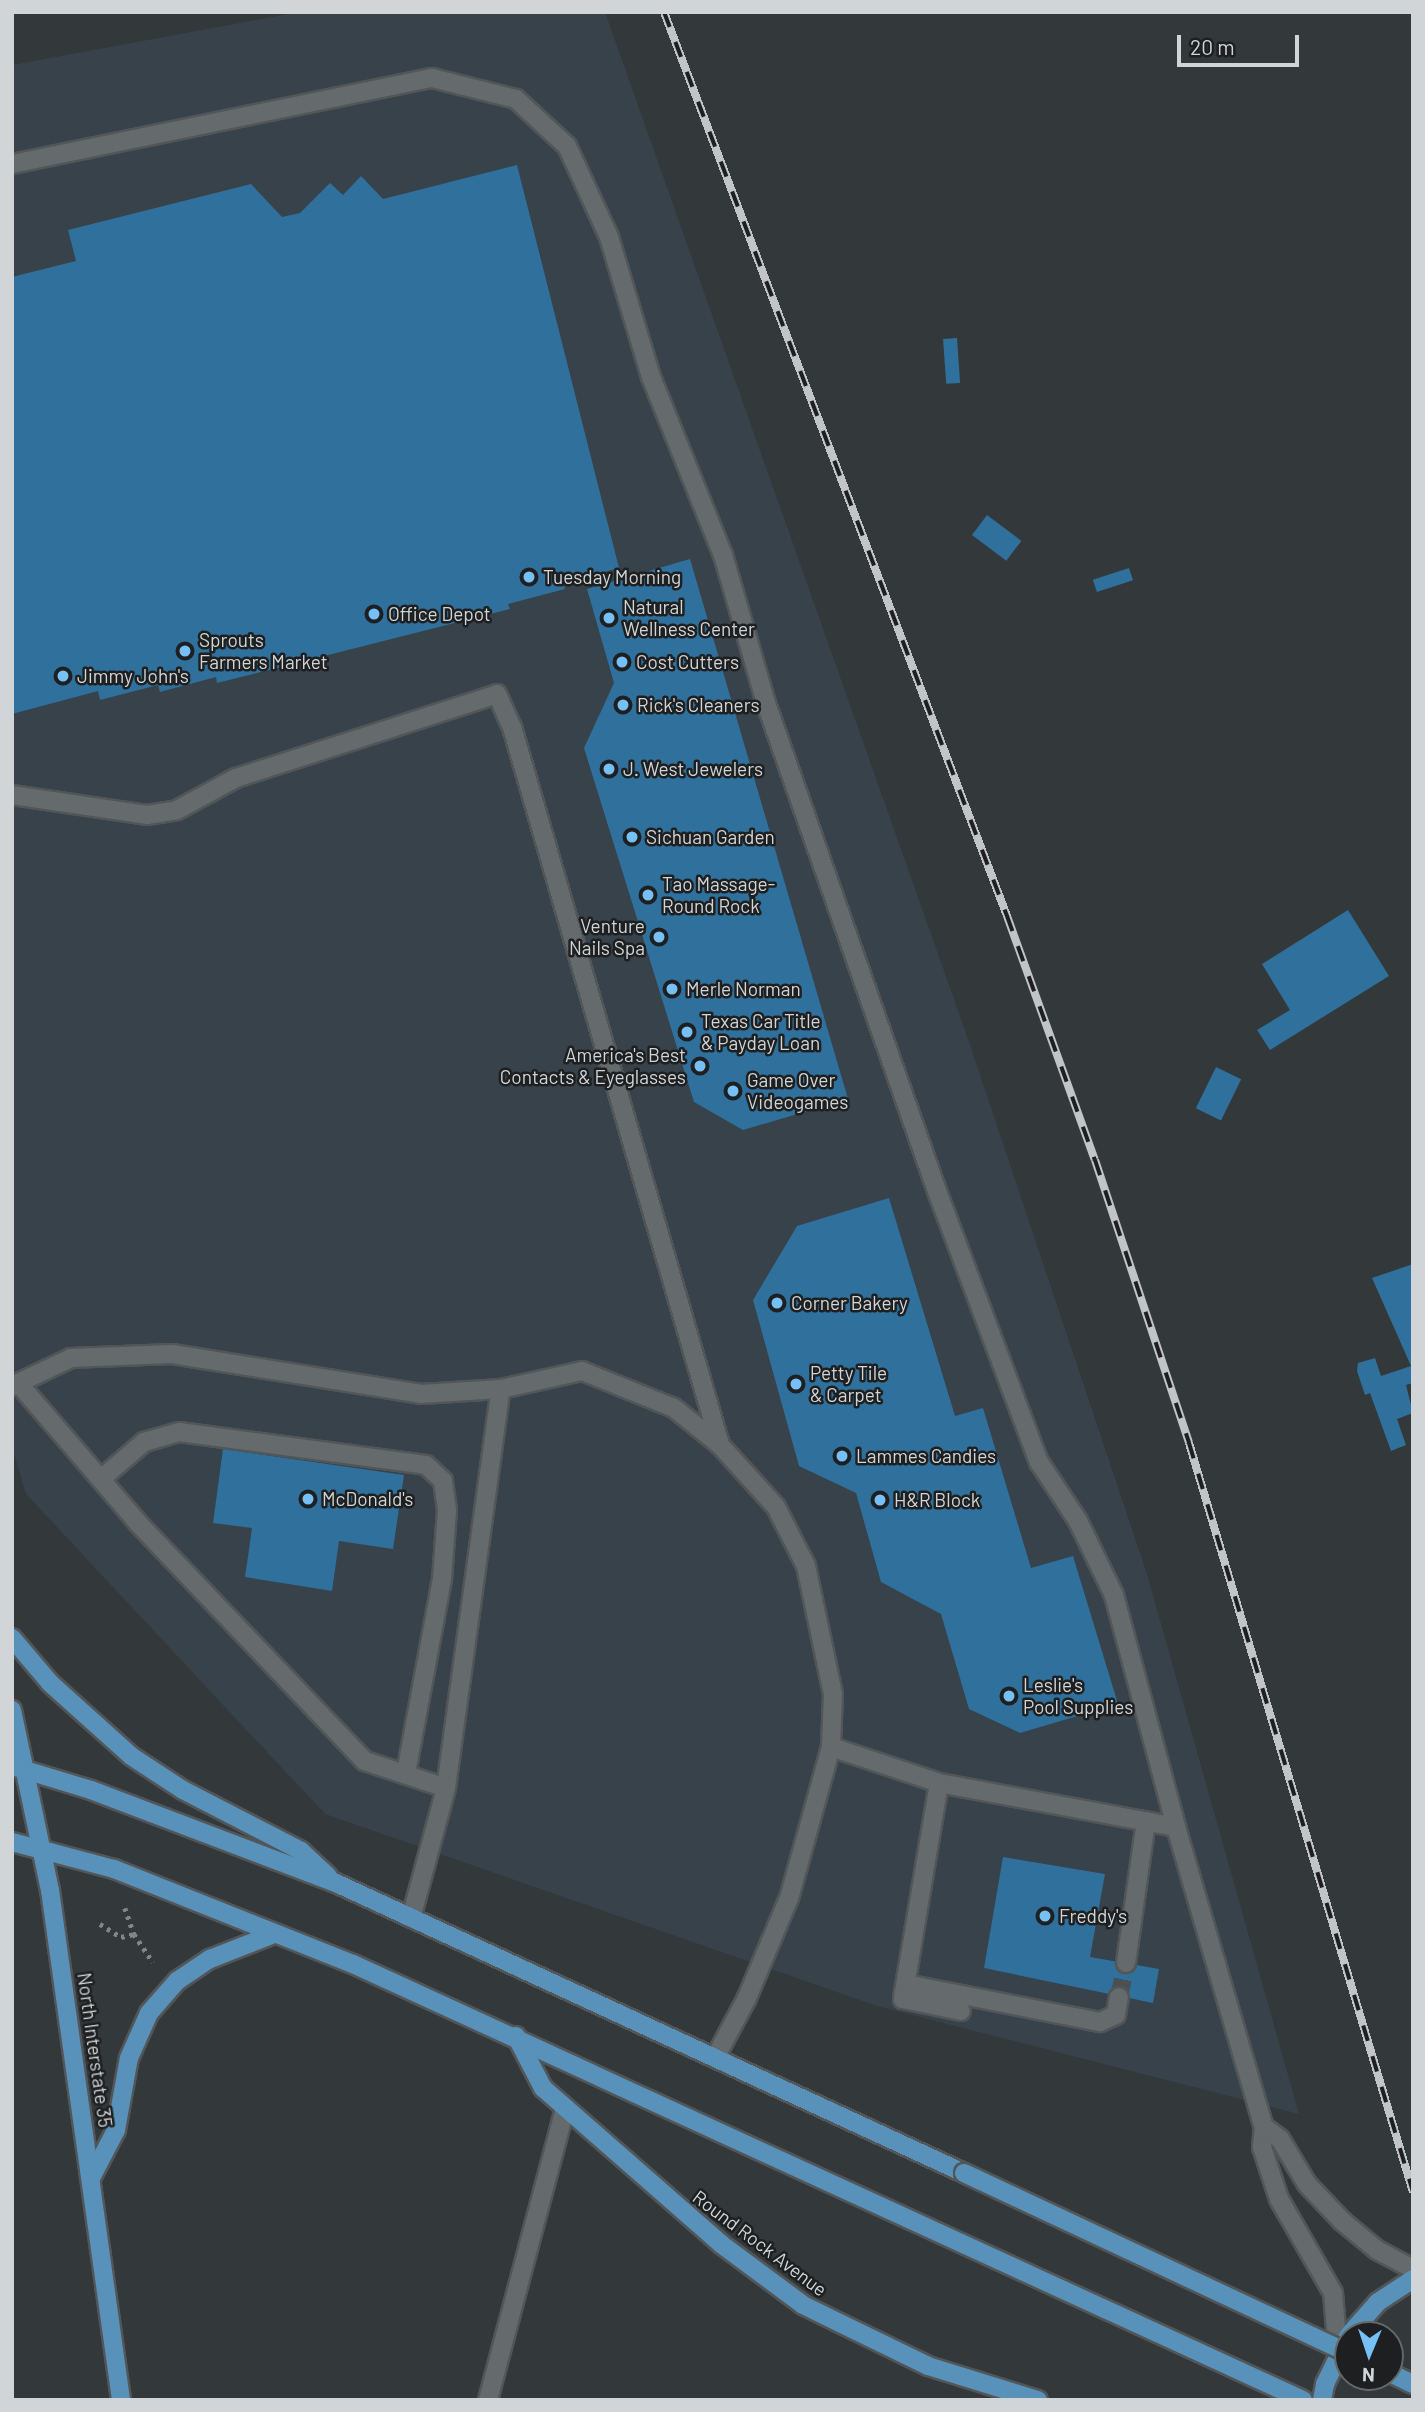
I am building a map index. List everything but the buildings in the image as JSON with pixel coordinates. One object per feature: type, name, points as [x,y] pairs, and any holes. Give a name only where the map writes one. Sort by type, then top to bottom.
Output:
[{"type":"main road","points":[[12,1638],[50,1683],[131,1756],[183,1790],[300,1851],[336,1883]]},
{"type":"main road","name":"North Interstate 35","points":[[12,1710],[19,1768],[42,1850],[92,2176],[121,2400]]},
{"type":"main road","points":[[19,1768],[91,1790],[336,1883],[964,2173],[1334,2349]]},
{"type":"main road","points":[[12,1842],[114,1869],[516,2036],[1303,2400]]},
{"type":"main road","points":[[92,2176],[116,2130],[130,2058],[149,2013],[177,1981],[210,1959],[274,1934]]},
{"type":"main road","name":"Round Rock Avenue","points":[[516,2036],[543,2088],[721,2244],[803,2305],[928,2366],[1038,2400]]},
{"type":"main road","points":[[1362,2321],[1378,2302],[1413,2279]]},
{"type":"main road","points":[[1322,2400],[1334,2373]]},
{"type":"lane","points":[[12,164],[432,78],[516,99],[567,146],[609,237],[650,377],[723,555],[765,703],[937,1191],[1039,1462],[1078,1521],[1114,1595],[1176,1827],[1264,2127],[1262,2147],[1279,2199],[1333,2293],[1338,2321]]},
{"type":"lane","points":[[12,794],[146,816],[177,810],[236,778],[497,694],[512,727],[720,1444]]},
{"type":"lane","points":[[446,1788],[365,1761],[100,1479],[16,1385],[71,1358],[172,1354],[421,1394],[501,1389],[582,1371],[674,1408],[720,1444],[776,1507],[806,1566],[833,1695],[831,1747],[789,1898],[747,1998],[715,2058]]},
{"type":"lane","points":[[411,1918],[446,1788],[501,1389]]},
{"type":"lane","points":[[100,1479],[144,1442],[179,1432],[426,1465],[443,1481],[447,1510],[442,1579],[406,1773]]},
{"type":"lane","points":[[831,1747],[939,1783],[1176,1827]]},
{"type":"lane","points":[[939,1783],[903,1999],[961,2011]]},
{"type":"lane","points":[[1126,1963],[1146,1821]]},
{"type":"lane","points":[[906,1984],[1100,2022],[1116,2015],[1119,1997]]},
{"type":"lane","points":[[488,2400],[565,2108]]},
{"type":"lane","points":[[1264,2127],[1280,2139],[1307,2183],[1342,2221],[1377,2249],[1413,2269]]},
{"type":"path","points":[[125,1908],[134,1934],[153,1962]]},
{"type":"path","points":[[100,1924],[121,1937],[134,1934]]},
{"type":"shaded area","points":[[299,12],[605,12],[966,1033],[1147,1574],[1299,2114],[877,2006],[325,1814],[26,1494],[12,1447],[12,65]]},
{"type":"tunnel","points":[[1119,1997],[1126,1963]]},
{"type":"railway","points":[[664,12],[1007,916],[1095,1160],[1189,1443],[1413,2192]]},
{"type":"place","name":"Tuesday Morning","points":[[529,577]]},
{"type":"place","name":"Office Depot","points":[[374,614]]},
{"type":"place","name":"Natural Wellness Center","points":[[609,618]]},
{"type":"place","name":"Sprouts Farmers Market","points":[[185,651]]},
{"type":"place","name":"Cost Cutters","points":[[622,662]]},
{"type":"place","name":"Jimmy John's","points":[[63,676]]},
{"type":"place","name":"Rick's Cleaners","points":[[623,705]]},
{"type":"place","name":"J. West Jewelers","points":[[609,769]]},
{"type":"place","name":"Sichuan Garden","points":[[632,837]]},
{"type":"place","name":"Tao Massage- Round Rock","points":[[648,895]]},
{"type":"place","name":"Venture Nails Spa","points":[[659,937]]},
{"type":"place","name":"Merle Norman","points":[[672,989]]},
{"type":"place","name":"Texas Car Title & Payday Loan","points":[[687,1032]]},
{"type":"place","name":"America's Best Contacts & Eyeglasses","points":[[700,1066]]},
{"type":"place","name":"Game Over Videogames","points":[[733,1091]]},
{"type":"place","name":"Corner Bakery","points":[[777,1303]]},
{"type":"place","name":"Petty Tile & Carpet","points":[[796,1384]]},
{"type":"place","name":"Lammes Candies","points":[[842,1456]]},
{"type":"place","name":"McDonald's","points":[[308,1499]]},
{"type":"place","name":"H&R Block","points":[[880,1500]]},
{"type":"place","name":"Leslie's Pool Supplies","points":[[1009,1696]]},
{"type":"place","name":"Freddy's","points":[[1045,1916]]}]
